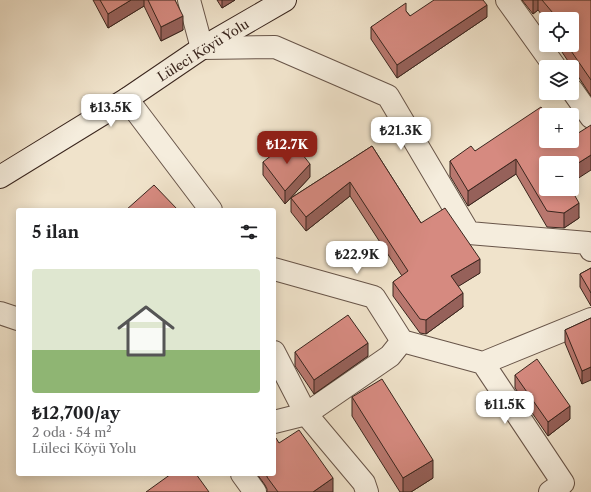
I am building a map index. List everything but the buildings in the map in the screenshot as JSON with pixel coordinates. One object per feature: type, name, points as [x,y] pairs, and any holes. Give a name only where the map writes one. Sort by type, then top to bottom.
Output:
[{"type":"street","points":[[189,0],[202,48],[275,47],[388,96],[469,233],[588,243],[591,250]]},
{"type":"street","name":"Lüleci Köyü Yolu","points":[[0,177],[127,99],[202,48],[285,0]]},
{"type":"street","points":[[507,0],[550,60]]},
{"type":"street","points":[[127,99],[209,208]]},
{"type":"street","points":[[579,100],[591,117]]},
{"type":"street","points":[[276,269],[374,298],[402,341],[483,363],[591,319]]},
{"type":"street","points":[[0,313],[16,318]]},
{"type":"street","points":[[276,422],[306,414],[390,356],[402,341]]},
{"type":"street","points":[[276,356],[306,414],[364,483],[367,492]]},
{"type":"street","points":[[483,363],[563,483],[550,492]]},
{"type":"street","points":[[243,476],[255,492]]}]
